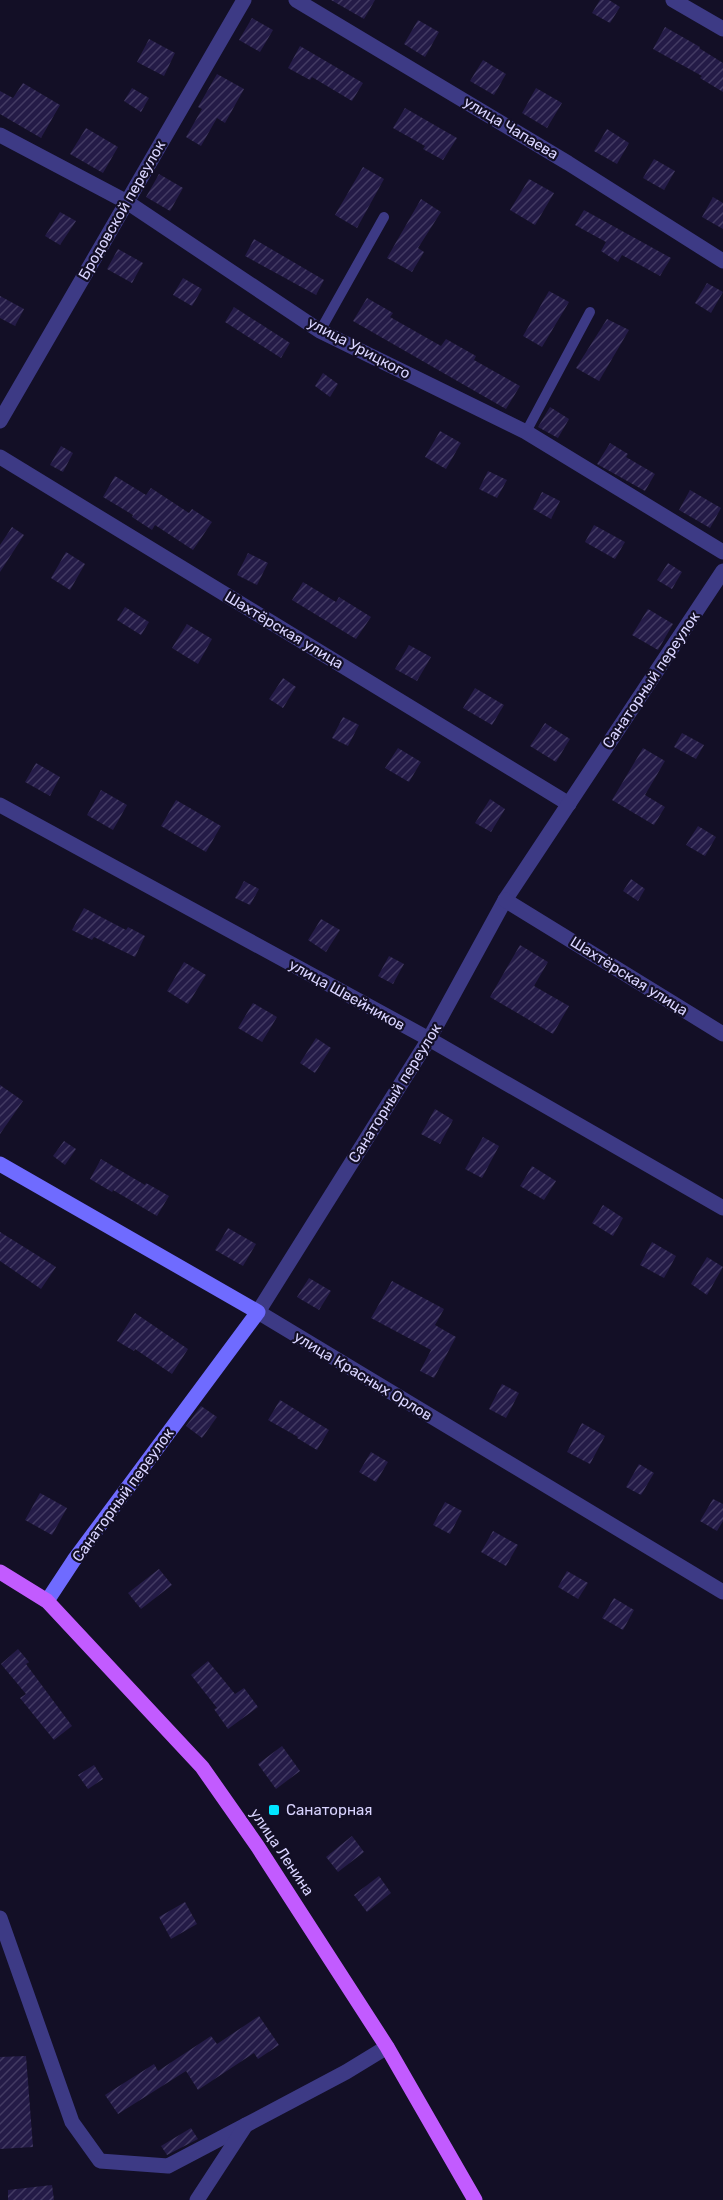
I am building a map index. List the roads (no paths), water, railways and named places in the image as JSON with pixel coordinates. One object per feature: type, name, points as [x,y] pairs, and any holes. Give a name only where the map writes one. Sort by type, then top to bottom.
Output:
[{"type":"main road","name":"улица Ленина","points":[[0,1572],[47,1601],[202,1767],[258,1847],[387,2047],[475,2200]]},
{"type":"street","name":"Бродовской переулок","points":[[0,421],[244,0]]},
{"type":"street","name":"улица Чапаева","points":[[296,0],[558,157],[723,261]]},
{"type":"street","points":[[673,0],[723,28]]},
{"type":"street","name":"улица Урицкого","points":[[0,135],[127,202],[320,331],[526,432],[723,552]]},
{"type":"street","name":"Шахтёрская улица","points":[[0,457],[569,804]]},
{"type":"street","name":"Санаторный переулок","points":[[47,1601],[74,1560],[258,1312],[429,1039],[505,900],[723,571]]},
{"type":"street","name":"улица Швейников","points":[[0,805],[429,1039],[723,1208]]},
{"type":"street","name":"Шахтёрская улица","points":[[505,900],[723,1034]]},
{"type":"street","name":"улица Красных Орлов","points":[[0,1164],[258,1312],[723,1592]]},
{"type":"street","points":[[0,1918],[72,2122],[100,2161],[168,2166],[346,2072],[387,2047]]},
{"type":"street","points":[[197,2200],[246,2125]]},
{"type":"lane","points":[[320,331],[384,218]]},
{"type":"lane","points":[[526,432],[590,312]]},
{"type":"place","name":"Санаторная","points":[[274,1810]]}]
